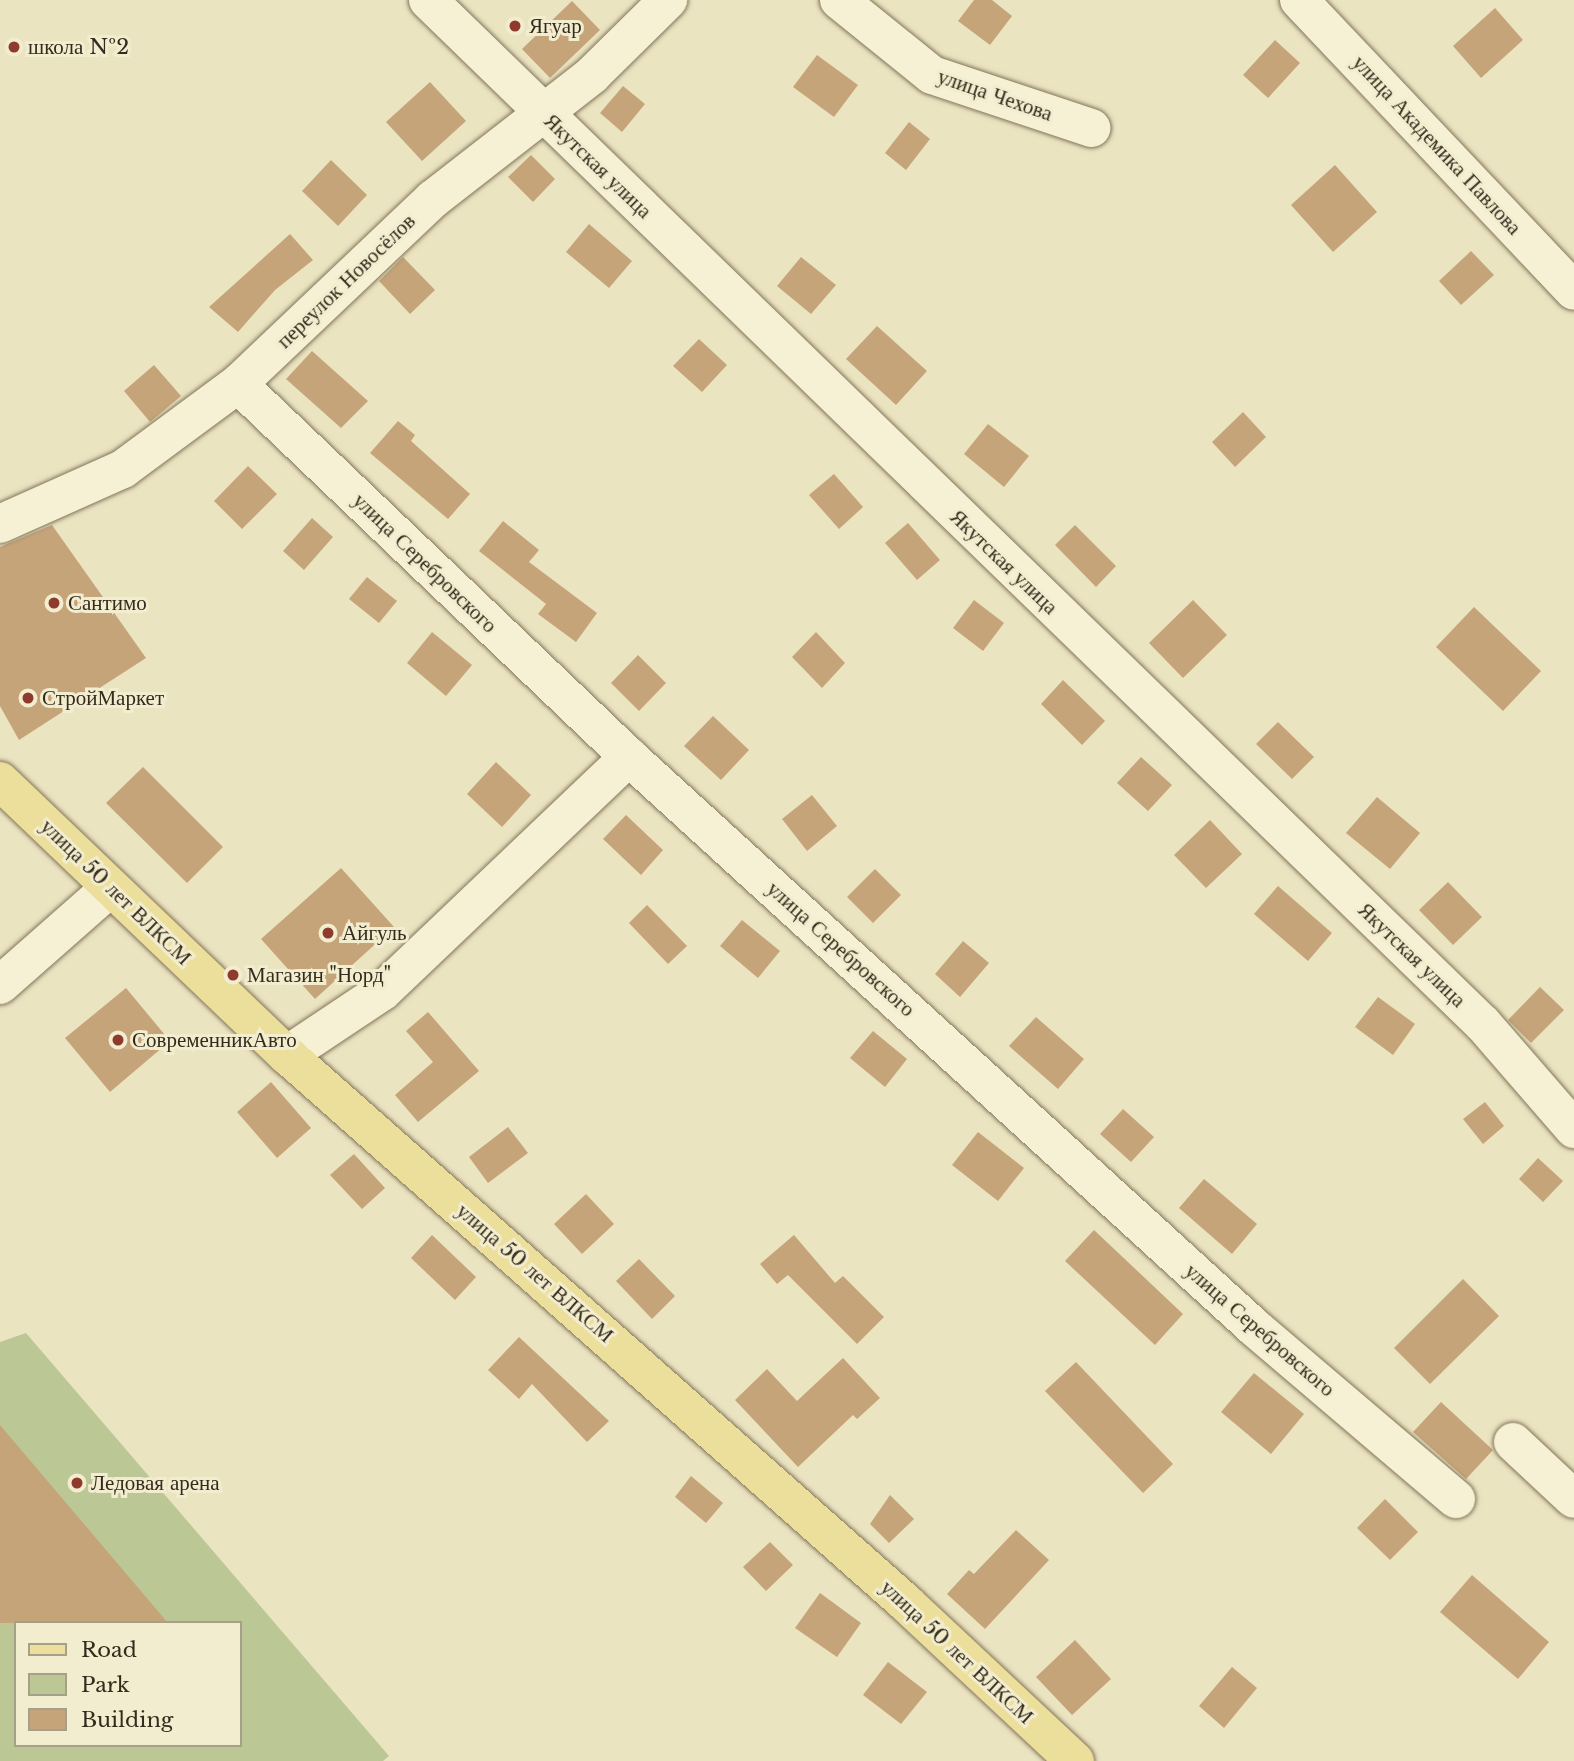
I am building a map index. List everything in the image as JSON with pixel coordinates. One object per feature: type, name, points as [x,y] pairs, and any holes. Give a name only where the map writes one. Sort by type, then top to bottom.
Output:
[{"type":"main road","name":"улица 50 лет ВЛКСМ","points":[[0,781],[287,1055],[897,1594],[1075,1761]]},
{"type":"street","name":"Якутская улица","points":[[428,0],[1483,1024],[1574,1129]]},
{"type":"street","name":"переулок Новосёлов","points":[[0,524],[123,469],[238,384],[433,199],[542,111],[592,75],[668,0]]},
{"type":"street","name":"улица Чехова","points":[[839,0],[932,75],[1091,128]]},
{"type":"street","name":"улица Академика Павлова","points":[[1299,0],[1574,291]]},
{"type":"street","name":"улица Серебровского","points":[[238,384],[629,757],[1255,1328],[1457,1499]]},
{"type":"street","points":[[287,1055],[383,991],[629,757]]},
{"type":"street","points":[[0,985],[110,888]]},
{"type":"street","points":[[1513,1442],[1574,1499]]},
{"type":"green space","name":"Ледовая арена","points":[[26,1333],[389,1756],[383,1761],[0,1761],[0,1342]]},
{"type":"building","points":[[974,0],[992,0],[1012,16],[990,45],[958,21]]},
{"type":"building","points":[[572,1],[600,30],[550,78],[522,49]]},
{"type":"building","points":[[1495,8],[1523,40],[1481,78],[1453,46]]},
{"type":"building","points":[[1275,40],[1300,63],[1268,98],[1243,75]]},
{"type":"building","points":[[817,55],[858,85],[834,117],[793,87]]},
{"type":"building","points":[[430,82],[466,121],[422,161],[386,122]]},
{"type":"building","points":[[623,86],[645,104],[622,132],[600,113]]},
{"type":"building","points":[[909,122],[930,139],[906,170],[885,153]]},
{"type":"building","points":[[531,155],[555,179],[533,202],[508,177]]},
{"type":"building","points":[[331,160],[367,195],[338,226],[302,191]]},
{"type":"building","points":[[1335,165],[1377,212],[1333,252],[1291,205]]},
{"type":"building","points":[[589,224],[632,261],[609,288],[566,252]]},
{"type":"building","points":[[290,234],[313,260],[275,290],[238,332],[209,307]]},
{"type":"building","points":[[1471,251],[1494,275],[1461,305],[1439,281]]},
{"type":"building","points":[[403,257],[435,290],[410,314],[379,281]]},
{"type":"building","points":[[801,257],[836,285],[811,314],[777,286]]},
{"type":"building","points":[[877,326],[927,371],[896,405],[846,359]]},
{"type":"building","points":[[699,339],[727,365],[702,392],[673,366]]},
{"type":"building","points":[[312,351],[368,401],[341,428],[286,379]]},
{"type":"building","points":[[154,365],[181,396],[150,422],[124,391]]},
{"type":"building","points":[[1243,412],[1266,437],[1235,467],[1212,442]]},
{"type":"building","points":[[398,421],[415,435],[411,441],[470,494],[448,519],[370,453]]},
{"type":"building","points":[[988,424],[1029,456],[1004,487],[964,454]]},
{"type":"building","points":[[248,466],[277,494],[242,529],[214,501]]},
{"type":"building","points":[[834,474],[863,507],[839,529],[809,495]]},
{"type":"building","points":[[312,518],[333,537],[304,570],[283,551]]},
{"type":"building","points":[[503,521],[539,550],[529,562],[597,613],[576,642],[538,614],[546,604],[479,551]]},
{"type":"building","points":[[908,523],[940,560],[917,580],[885,543]]},
{"type":"building","name":"Сантимо","points":[[52,525],[146,658],[19,740],[0,706],[0,547]]},
{"type":"building","points":[[1075,525],[1116,566],[1096,587],[1055,545]]},
{"type":"building","points":[[367,577],[397,601],[379,623],[349,599]]},
{"type":"building","points":[[974,600],[1004,623],[983,651],[953,628]]},
{"type":"building","points":[[1193,600],[1227,635],[1183,678],[1149,643]]},
{"type":"building","points":[[1474,607],[1541,671],[1503,711],[1436,647]]},
{"type":"building","points":[[432,632],[472,665],[446,696],[407,663]]},
{"type":"building","points":[[816,632],[845,663],[822,688],[792,657]]},
{"type":"building","points":[[638,655],[666,683],[639,711],[611,683]]},
{"type":"building","points":[[1063,680],[1105,721],[1082,745],[1041,704]]},
{"type":"building","points":[[713,716],[749,750],[721,780],[684,746]]},
{"type":"building","points":[[1278,722],[1314,757],[1292,779],[1256,744]]},
{"type":"building","points":[[1141,757],[1172,785],[1148,811],[1117,783]]},
{"type":"building","points":[[496,762],[531,795],[502,827],[467,794]]},
{"type":"building","points":[[143,767],[223,847],[187,883],[106,803]]},
{"type":"building","points":[[812,795],[837,826],[807,851],[782,819]]},
{"type":"building","points":[[1377,797],[1420,833],[1390,869],[1346,833]]},
{"type":"building","points":[[626,815],[663,850],[641,875],[603,839]]},
{"type":"building","points":[[1210,820],[1242,854],[1206,888],[1174,855]]},
{"type":"building","name":"Айгуль","points":[[341,868],[394,927],[315,999],[261,939]]},
{"type":"building","points":[[875,869],[901,895],[873,923],[847,897]]},
{"type":"building","points":[[1448,882],[1482,917],[1453,945],[1419,910]]},
{"type":"building","points":[[1278,886],[1332,933],[1308,961],[1254,914]]},
{"type":"building","points":[[647,905],[687,946],[668,964],[629,923]]},
{"type":"building","points":[[742,920],[780,951],[758,978],[720,946]]},
{"type":"building","points":[[963,941],[989,963],[960,997],[935,974]]},
{"type":"building","points":[[1540,987],[1564,1010],[1531,1043],[1508,1020]]},
{"type":"building","name":"СовременникАвто","points":[[126,988],[170,1041],[110,1092],[65,1038]]},
{"type":"building","points":[[1378,997],[1415,1024],[1393,1055],[1355,1027]]},
{"type":"building","points":[[428,1012],[479,1071],[418,1122],[395,1095],[433,1062],[406,1031]]},
{"type":"building","points":[[1036,1017],[1084,1059],[1058,1089],[1009,1046]]},
{"type":"building","points":[[873,1031],[907,1059],[885,1087],[850,1058]]},
{"type":"building","points":[[271,1082],[311,1128],[277,1158],[237,1112]]},
{"type":"building","points":[[1485,1102],[1504,1126],[1483,1144],[1463,1119]]},
{"type":"building","points":[[1123,1109],[1154,1137],[1131,1162],[1100,1134]]},
{"type":"building","points":[[508,1127],[528,1153],[488,1183],[469,1157]]},
{"type":"building","points":[[978,1132],[1024,1168],[998,1201],[952,1165]]},
{"type":"building","points":[[354,1154],[385,1188],[362,1209],[330,1175]]},
{"type":"building","points":[[1538,1158],[1563,1181],[1543,1202],[1519,1179]]},
{"type":"building","points":[[1204,1179],[1257,1224],[1232,1254],[1179,1208]]},
{"type":"building","points":[[586,1194],[614,1224],[582,1254],[554,1224]]},
{"type":"building","points":[[1094,1230],[1183,1314],[1155,1345],[1065,1261]]},
{"type":"building","points":[[432,1235],[476,1277],[455,1300],[411,1258]]},
{"type":"building","points":[[794,1235],[835,1283],[843,1276],[884,1317],[857,1344],[788,1275],[777,1284],[760,1264]]},
{"type":"building","points":[[639,1259],[675,1296],[652,1319],[616,1281]]},
{"type":"building","points":[[1463,1279],[1499,1316],[1430,1384],[1394,1348]]},
{"type":"building","points":[[519,1337],[609,1421],[587,1442],[532,1384],[519,1399],[488,1370]]},
{"type":"building","points":[[843,1358],[880,1398],[857,1419],[853,1415],[798,1467],[735,1400],[767,1369],[797,1401]]},
{"type":"building","points":[[1076,1362],[1173,1464],[1143,1493],[1045,1391]]},
{"type":"building","points":[[1254,1373],[1304,1414],[1271,1454],[1221,1412]]},
{"type":"building","points":[[1441,1402],[1493,1450],[1466,1479],[1413,1432]]},
{"type":"building","points":[[0,1425],[166,1621],[0,1623]]},
{"type":"building","points":[[691,1476],[723,1503],[706,1523],[675,1497]]},
{"type":"building","points":[[890,1495],[914,1519],[889,1543],[870,1524]]},
{"type":"building","points":[[1385,1499],[1418,1532],[1390,1560],[1357,1528]]},
{"type":"building","points":[[1016,1530],[1049,1560],[985,1629],[947,1594],[969,1570],[974,1574]]},
{"type":"building","points":[[770,1542],[793,1565],[766,1591],[743,1567]]},
{"type":"building","points":[[1472,1575],[1549,1642],[1518,1679],[1440,1612]]},
{"type":"building","points":[[820,1593],[861,1623],[837,1657],[795,1628]]},
{"type":"building","points":[[1075,1640],[1111,1679],[1072,1715],[1036,1677]]},
{"type":"building","points":[[888,1662],[927,1692],[901,1724],[863,1695]]},
{"type":"building","points":[[1232,1667],[1257,1688],[1224,1728],[1199,1706]]},
{"type":"place","name":"Ягуар","points":[[515,26]]},
{"type":"place","name":"школа №2","points":[[14,47]]},
{"type":"place","name":"Сантимо","points":[[54,603]]},
{"type":"place","name":"СтройМаркет","points":[[28,698]]},
{"type":"place","name":"Айгуль","points":[[328,933]]},
{"type":"place","name":"Магазин \"Норд\"","points":[[233,975]]},
{"type":"place","name":"СовременникАвто","points":[[118,1040]]},
{"type":"place","name":"Ледовая арена","points":[[77,1483]]}]
